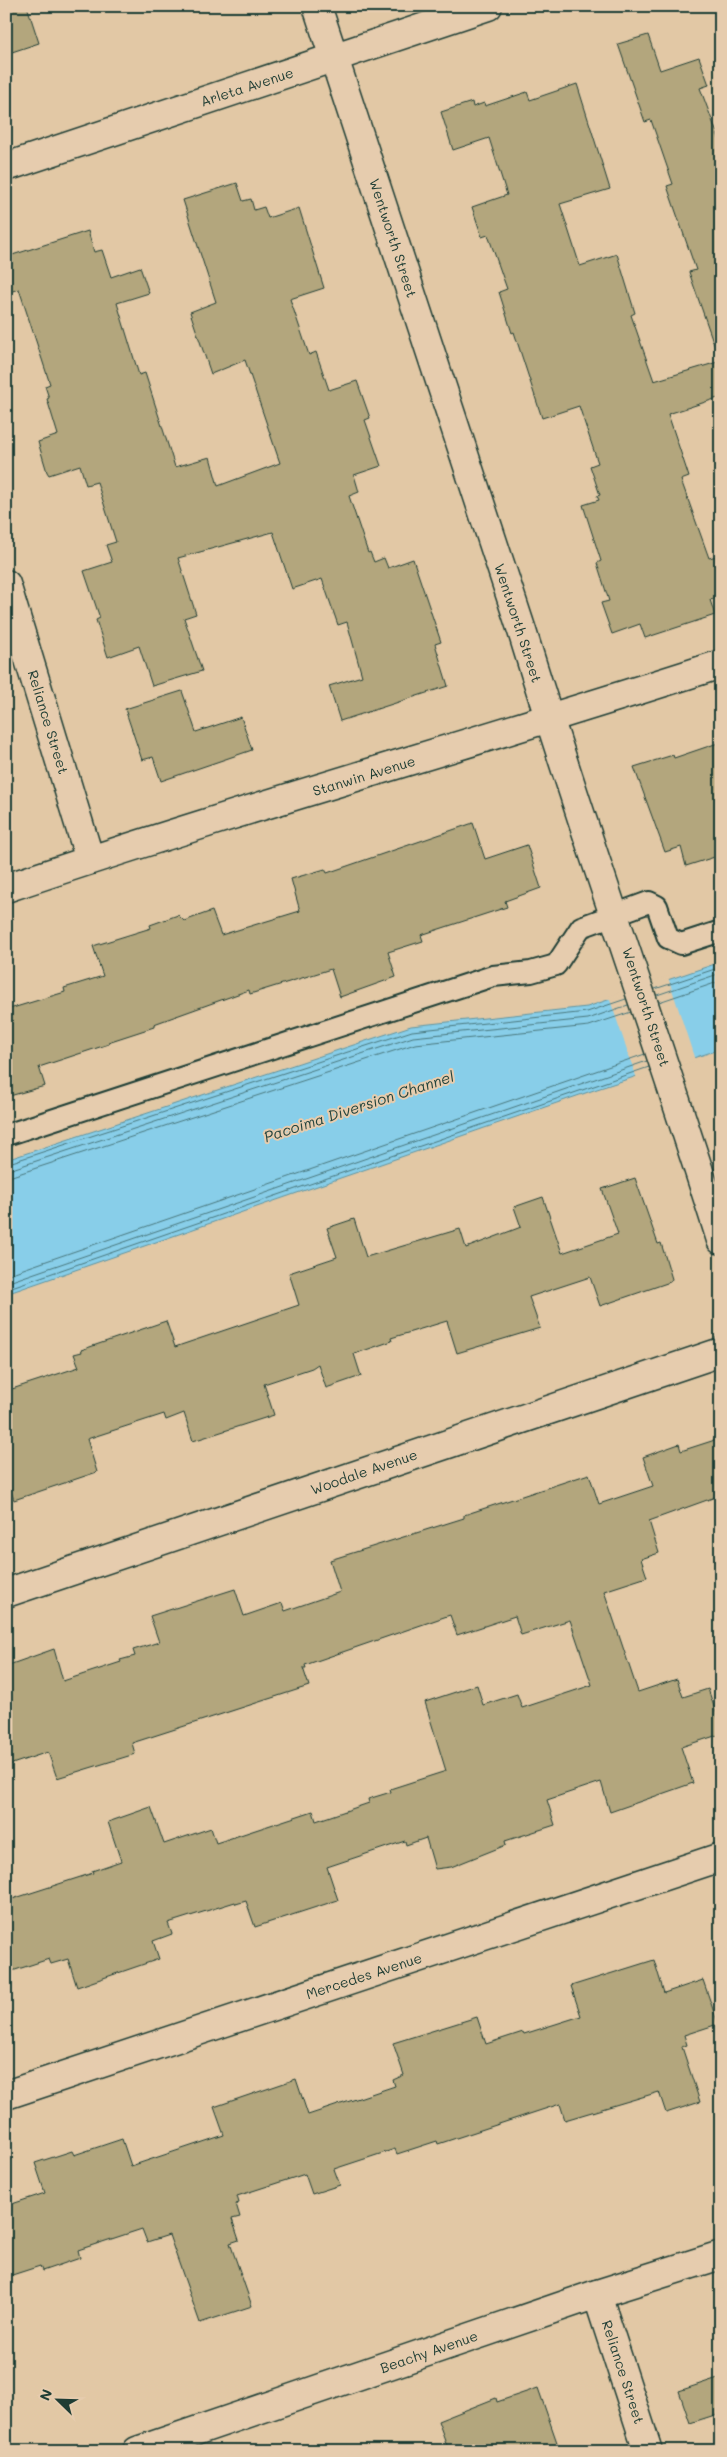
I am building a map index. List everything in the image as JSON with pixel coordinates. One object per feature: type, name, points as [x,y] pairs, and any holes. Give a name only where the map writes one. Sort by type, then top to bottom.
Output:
[{"type":"street","name":"Wentworth Street","points":[[317,6],[549,720],[617,919],[721,1240]]},
{"type":"street","name":"Arleta Avenue","points":[[6,167],[488,6]]},
{"type":"street","name":"Reliance Street","points":[[6,584],[90,860]]},
{"type":"street","name":"Stanwin Avenue","points":[[6,888],[90,860],[549,720],[721,664]]},
{"type":"street","name":"Woodale Avenue","points":[[6,1593],[721,1352]]},
{"type":"street","name":"Mercedes Avenue","points":[[6,2095],[721,1856]]},
{"type":"street","name":"Beachy Avenue","points":[[137,2451],[168,2446],[597,2294],[721,2255]]},
{"type":"street","name":"Reliance Street","points":[[597,2294],[648,2451]]},
{"type":"lane","points":[[6,1134],[493,976],[531,972],[556,965],[581,927],[617,919],[649,902],[657,906],[668,938],[681,944],[721,931]]},
{"type":"water","name":"Pacoima Diversion Channel","points":[[721,962],[721,1049],[597,1089],[6,1294],[6,1160],[411,1026],[587,1007]]},
{"type":"pier","points":[[668,977],[695,1060],[637,1079],[609,997]]},
{"type":"building","points":[[6,6],[27,6],[39,43],[6,54]]},
{"type":"building","points":[[648,35],[660,70],[699,57],[709,85],[700,88],[721,144],[721,349],[716,350],[689,272],[696,270],[667,186],[673,184],[651,120],[645,122],[618,44]]},
{"type":"building","points":[[577,84],[610,189],[560,204],[580,266],[617,254],[635,313],[631,315],[654,381],[721,361],[721,397],[668,414],[689,477],[681,480],[709,558],[721,555],[721,597],[710,600],[715,615],[645,638],[640,624],[612,634],[601,603],[609,601],[597,563],[601,561],[583,505],[599,500],[597,496],[600,495],[590,466],[598,463],[579,406],[542,418],[499,292],[507,289],[488,235],[482,237],[472,207],[507,195],[489,138],[453,150],[441,112],[472,102],[473,107],[484,103],[485,106],[527,92],[530,100]]},
{"type":"building","points":[[237,183],[243,201],[251,199],[254,210],[264,207],[268,218],[299,208],[324,288],[290,299],[309,355],[316,352],[329,390],[357,381],[370,418],[365,420],[381,466],[354,475],[359,492],[349,496],[368,553],[370,552],[374,562],[384,558],[388,568],[413,559],[441,642],[435,644],[448,686],[340,721],[329,686],[362,676],[347,622],[338,625],[322,579],[292,589],[273,532],[178,558],[196,614],[184,618],[202,671],[152,686],[139,646],[108,657],[96,620],[100,618],[84,571],[112,562],[106,545],[116,542],[97,482],[86,485],[80,465],[49,475],[47,472],[38,442],[58,435],[47,399],[49,398],[45,386],[50,384],[19,289],[6,293],[6,257],[88,231],[94,252],[102,250],[111,277],[140,267],[149,293],[117,303],[139,375],[145,373],[175,467],[210,457],[218,486],[280,463],[245,360],[211,374],[190,312],[216,302],[183,200]]},
{"type":"building","points":[[182,691],[196,732],[241,717],[252,750],[161,781],[153,757],[142,760],[125,709]]},
{"type":"building","points":[[721,742],[721,855],[686,866],[681,847],[665,852],[634,767],[673,755],[674,758]]},
{"type":"building","points":[[473,823],[485,859],[527,845],[541,888],[505,901],[507,907],[421,935],[423,941],[388,952],[396,977],[340,997],[331,969],[250,994],[249,990],[154,1024],[154,1027],[108,1042],[109,1044],[39,1067],[45,1086],[6,1097],[6,1010],[65,992],[64,988],[103,976],[93,946],[151,928],[150,925],[178,915],[184,921],[212,911],[221,935],[300,911],[291,879],[325,869],[327,873]]},
{"type":"building","points":[[635,1178],[658,1244],[661,1243],[672,1279],[670,1282],[600,1306],[590,1277],[529,1297],[540,1328],[457,1353],[447,1321],[391,1338],[392,1341],[354,1354],[361,1376],[326,1388],[318,1364],[312,1368],[264,1384],[274,1415],[193,1441],[184,1413],[166,1420],[164,1414],[87,1439],[97,1472],[14,1500],[6,1478],[6,1391],[79,1367],[74,1354],[82,1352],[81,1350],[166,1321],[175,1347],[299,1305],[289,1273],[337,1257],[327,1228],[354,1219],[366,1257],[460,1229],[466,1248],[521,1227],[514,1207],[543,1197],[562,1253],[618,1234],[602,1189]]},
{"type":"building","points":[[721,1438],[721,1495],[649,1521],[659,1553],[641,1559],[647,1577],[604,1591],[638,1692],[677,1679],[683,1697],[708,1689],[721,1727],[721,1734],[681,1747],[693,1783],[610,1812],[601,1782],[547,1800],[555,1825],[505,1841],[506,1845],[451,1867],[435,1869],[426,1838],[406,1845],[405,1841],[327,1867],[338,1900],[255,1927],[246,1901],[236,1904],[235,1902],[168,1923],[172,1934],[153,1941],[159,1959],[77,1987],[68,1959],[51,1964],[49,1959],[6,1973],[6,1901],[93,1873],[92,1871],[121,1861],[108,1822],[151,1807],[164,1844],[211,1828],[216,1843],[313,1811],[316,1821],[369,1803],[368,1799],[391,1792],[390,1789],[446,1771],[425,1702],[477,1685],[483,1705],[517,1694],[522,1708],[592,1685],[570,1620],[521,1635],[515,1616],[457,1635],[450,1615],[305,1665],[306,1668],[303,1668],[309,1686],[132,1743],[135,1754],[57,1778],[48,1752],[6,1766],[6,1666],[54,1649],[63,1681],[121,1662],[120,1660],[135,1656],[133,1650],[159,1642],[150,1616],[235,1589],[244,1616],[282,1603],[285,1611],[340,1592],[330,1560],[464,1518],[464,1515],[589,1474],[599,1504],[653,1486],[643,1457],[679,1444],[681,1451]]},
{"type":"building","points":[[654,1960],[664,1993],[703,1980],[718,2024],[684,2035],[687,2045],[682,2047],[700,2102],[666,2113],[659,2092],[565,2120],[560,2104],[438,2144],[437,2141],[397,2154],[395,2149],[334,2169],[340,2185],[312,2194],[305,2174],[237,2196],[239,2203],[236,2204],[240,2217],[232,2219],[239,2240],[230,2243],[252,2306],[200,2323],[169,2235],[147,2242],[142,2229],[78,2250],[80,2258],[42,2271],[40,2266],[6,2277],[6,2206],[45,2193],[35,2163],[72,2151],[74,2155],[122,2139],[131,2166],[224,2135],[214,2107],[296,2079],[308,2115],[395,2086],[393,2080],[404,2075],[393,2043],[477,2017],[486,2044],[581,2016],[571,1986]]},
{"type":"building","points":[[721,2377],[721,2413],[690,2423],[679,2391]]},
{"type":"building","points":[[538,2388],[560,2451],[449,2451],[438,2421],[496,2398],[497,2402]]}]
